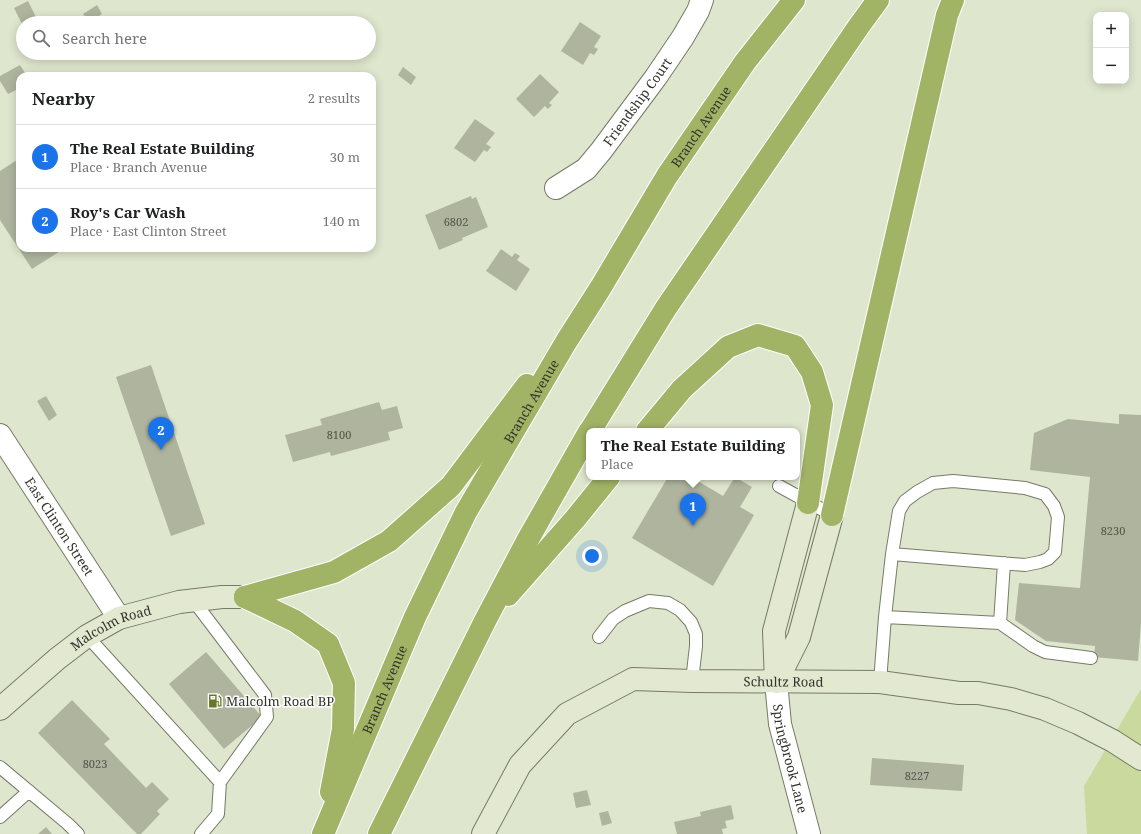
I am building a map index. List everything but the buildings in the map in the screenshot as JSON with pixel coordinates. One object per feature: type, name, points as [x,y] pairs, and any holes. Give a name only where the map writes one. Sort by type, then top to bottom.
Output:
[{"type":"highway","name":"Branch Avenue","points":[[323,834],[415,617],[466,512],[566,342],[601,288],[667,176],[745,62],[794,0]]},
{"type":"highway","points":[[591,428],[670,301],[878,0]]},
{"type":"highway","points":[[832,515],[947,15],[953,0]]},
{"type":"highway","points":[[245,597],[334,572],[389,541],[451,486],[601,288]]},
{"type":"highway","points":[[650,428],[682,389],[728,347],[758,335],[795,346],[812,372],[822,404],[808,503]]},
{"type":"highway","points":[[379,834],[485,622],[528,540],[586,437]]},
{"type":"highway","points":[[485,622],[575,519],[607,480]]},
{"type":"highway","points":[[245,597],[295,621],[328,644],[344,683],[343,730],[323,834]]},
{"type":"street","name":"Friendship Court","points":[[556,188],[586,169],[601,151],[656,77],[683,37],[698,11],[702,0]]},
{"type":"street","name":"East Clinton Street","points":[[0,435],[119,618]]},
{"type":"street","points":[[776,682],[774,631],[808,503]]},
{"type":"street","points":[[776,682],[799,637],[832,515]]},
{"type":"street","name":"Malcolm Road","points":[[0,709],[57,659],[87,636],[119,618],[179,602],[222,597],[245,597]]},
{"type":"street","name":"Schultz Road","points":[[483,834],[520,765],[567,714],[633,679],[692,681],[880,682],[960,693],[978,693],[1011,699],[1045,709],[1113,741],[1141,759]]},
{"type":"street","name":"Springbrook Lane","points":[[776,682],[780,724],[809,834]]},
{"type":"lane","points":[[880,682],[892,554],[899,511],[905,501],[933,483],[953,481],[1025,488],[1045,494],[1054,506],[1058,517],[1055,552],[1040,562],[1025,565],[892,554]]},
{"type":"lane","points":[[779,486],[832,515]]},
{"type":"lane","points":[[1000,623],[1004,563]]},
{"type":"lane","points":[[193,600],[265,695],[267,717],[220,782],[218,814],[201,834]]},
{"type":"lane","points":[[599,637],[613,619],[625,611],[648,601],[668,603],[680,610],[691,622],[696,634],[692,681]]},
{"type":"lane","points":[[885,617],[1000,623],[1033,646],[1045,652],[1091,658]]},
{"type":"lane","points":[[87,636],[220,782]]},
{"type":"lane","points":[[0,767],[29,790],[78,834]]},
{"type":"lane","points":[[0,817],[29,790]]},
{"type":"green space","points":[[1141,689],[1141,834],[1087,834],[1084,786]]},
{"type":"place","name":"Roy's Car Wash","points":[[161,450]]},
{"type":"place","name":"The Real Estate Building","points":[[693,526]]},
{"type":"place","name":"Malcolm Road BP","points":[[215,701]]}]
